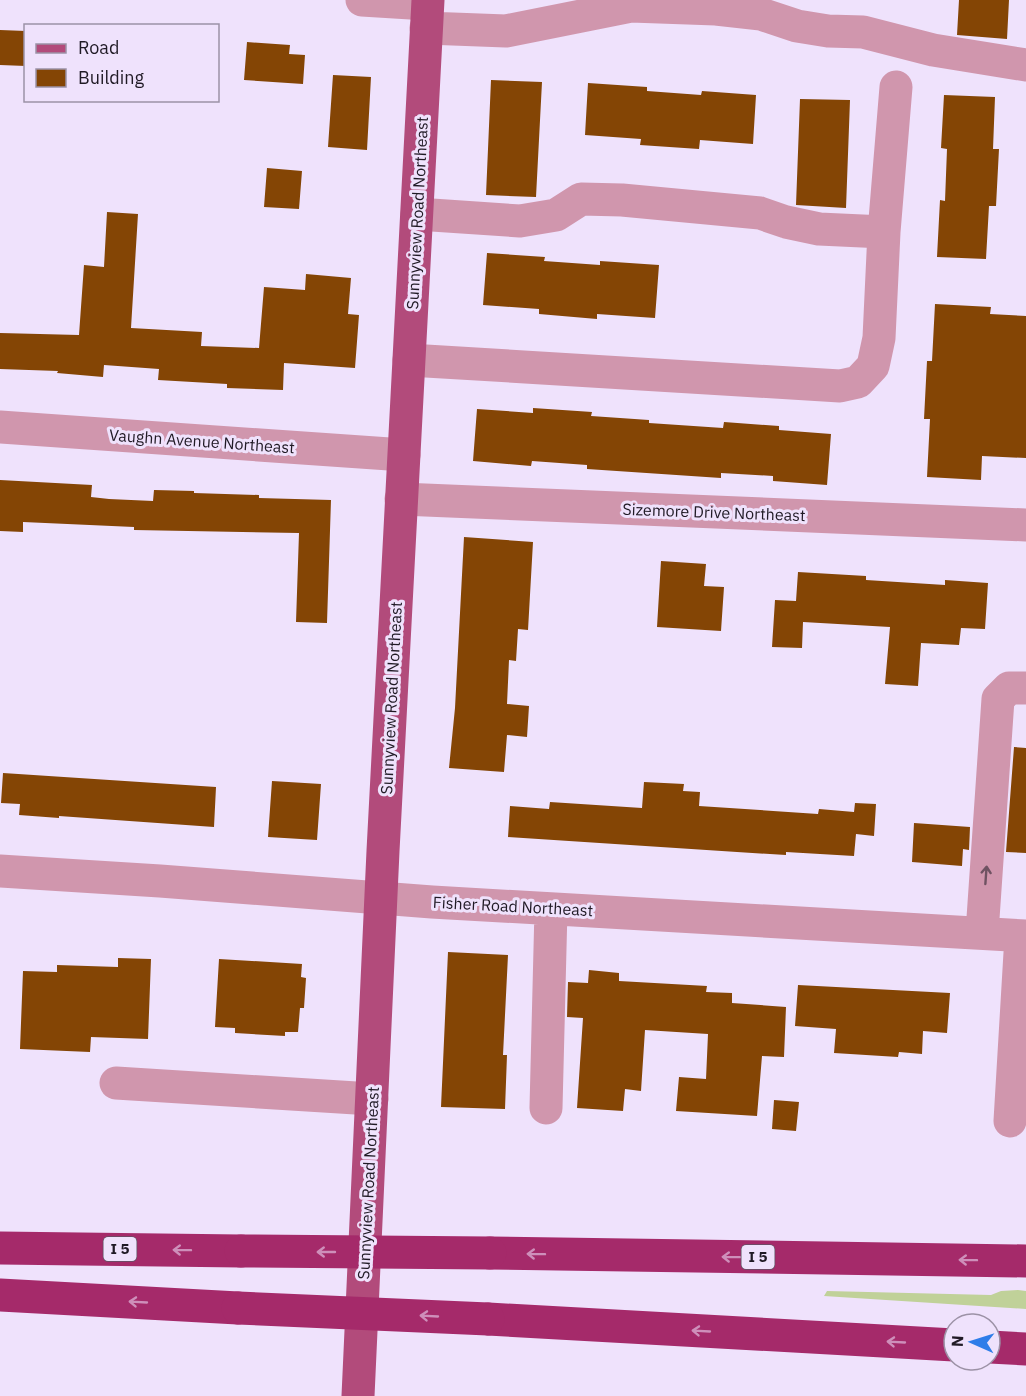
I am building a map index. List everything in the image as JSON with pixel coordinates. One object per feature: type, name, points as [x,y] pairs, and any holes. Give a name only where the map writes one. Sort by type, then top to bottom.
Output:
[{"type":"highway","name":"I 5","points":[[0,1248],[1026,1261]]},
{"type":"highway","points":[[0,1295],[942,1344]]},
{"type":"highway","points":[[1002,1348],[1026,1349]]},
{"type":"main road","name":"Sunnyview Road Northeast","points":[[358,1396],[381,898],[427,11]]},
{"type":"street","points":[[362,0],[427,11],[506,31],[631,6],[716,9],[761,14],[797,26],[828,31],[863,32],[933,50],[1026,65]]},
{"type":"street","points":[[409,360],[840,386],[858,382],[873,366],[879,338],[884,232],[896,87]]},
{"type":"street","points":[[417,214],[520,221],[556,215],[581,199],[622,200],[760,213],[786,222],[819,229],[884,232]]},
{"type":"street","name":"Vaughn Avenue Northeast","points":[[0,427],[404,454]]},
{"type":"street","name":"Sizemore Drive Northeast","points":[[401,499],[1026,525]]},
{"type":"street","points":[[982,933],[998,699],[1009,688],[1026,688]]},
{"type":"street","name":"Fisher Road Northeast","points":[[0,871],[551,909],[1024,936]]},
{"type":"street","points":[[546,1108],[551,909]]},
{"type":"street","points":[[1010,1121],[1024,936]]},
{"type":"street","points":[[116,1083],[372,1099]]},
{"type":"green space","points":[[827,1291],[991,1295],[1001,1291],[1026,1291],[1026,1309],[824,1296]]},
{"type":"building","points":[[959,0],[1009,0],[1007,39],[957,35]]},
{"type":"building","points":[[0,30],[24,31],[24,66],[0,65]]},
{"type":"building","points":[[247,42],[290,45],[289,54],[305,55],[303,84],[244,80]]},
{"type":"building","points":[[333,75],[371,77],[367,150],[328,147]]},
{"type":"building","points":[[491,80],[542,82],[536,197],[486,195]]},
{"type":"building","points":[[588,83],[647,87],[647,91],[701,95],[702,91],[756,95],[753,144],[700,140],[699,149],[640,145],[641,139],[585,135]]},
{"type":"building","points":[[944,95],[995,97],[993,149],[999,149],[996,206],[989,206],[986,259],[937,257],[940,200],[945,201],[947,149],[941,148]]},
{"type":"building","points":[[800,99],[850,100],[846,208],[796,205]]},
{"type":"building","points":[[267,168],[302,171],[299,209],[264,207]]},
{"type":"building","points":[[107,212],[138,214],[131,328],[202,332],[201,346],[259,348],[264,287],[305,290],[306,274],[351,278],[348,314],[359,315],[355,368],[284,363],[283,390],[227,388],[227,384],[158,380],[159,369],[104,365],[103,377],[57,373],[58,371],[0,369],[0,333],[79,335],[84,265],[104,267]]},
{"type":"building","points":[[487,253],[545,257],[544,261],[600,265],[600,261],[659,265],[655,318],[597,314],[597,319],[539,314],[539,309],[483,305]]},
{"type":"building","points":[[935,304],[991,307],[990,314],[1026,316],[1026,458],[982,456],[981,480],[927,477],[930,419],[924,419],[927,361],[932,361]]},
{"type":"building","points":[[533,408],[592,412],[591,416],[649,420],[649,423],[723,428],[724,422],[779,426],[779,430],[831,434],[827,485],[773,481],[773,476],[721,473],[721,478],[587,469],[587,465],[532,461],[531,466],[473,461],[477,409],[533,413]]},
{"type":"building","points":[[0,480],[92,485],[91,497],[109,499],[153,501],[154,490],[259,495],[259,498],[331,500],[327,623],[296,622],[299,533],[134,530],[134,527],[23,522],[23,532],[0,531]]},
{"type":"building","points":[[464,537],[533,542],[528,630],[518,629],[516,661],[509,660],[507,704],[529,706],[527,737],[507,735],[504,772],[449,768],[455,708]]},
{"type":"building","points":[[661,561],[706,564],[704,586],[724,587],[721,631],[657,627]]},
{"type":"building","points":[[798,572],[866,576],[866,580],[945,585],[945,580],[988,583],[985,629],[961,628],[959,645],[921,643],[918,686],[885,684],[890,627],[803,622],[802,648],[772,647],[775,600],[796,601]]},
{"type":"building","points":[[1014,747],[1026,748],[1026,853],[1006,852]]},
{"type":"building","points":[[3,773],[216,787],[214,827],[19,815],[20,804],[1,803]]},
{"type":"building","points":[[272,781],[321,784],[317,840],[268,837]]},
{"type":"building","points":[[644,782],[684,784],[683,791],[700,792],[699,806],[818,814],[819,809],[854,812],[855,803],[876,804],[874,836],[856,834],[854,856],[786,852],[786,855],[508,837],[510,806],[549,809],[550,802],[642,808]]},
{"type":"building","points":[[914,823],[970,827],[969,850],[963,849],[962,866],[912,862]]},
{"type":"building","points":[[448,952],[508,955],[503,1055],[507,1055],[505,1109],[441,1107]]},
{"type":"building","points":[[118,958],[151,959],[148,1039],[91,1037],[90,1052],[20,1049],[23,971],[57,972],[57,965],[118,967]]},
{"type":"building","points":[[219,959],[302,964],[301,977],[306,978],[304,1008],[300,1008],[298,1032],[285,1032],[285,1036],[235,1033],[235,1028],[215,1027]]},
{"type":"building","points":[[589,970],[619,973],[619,981],[707,986],[706,992],[732,993],[732,1003],[786,1007],[784,1057],[762,1056],[757,1116],[676,1111],[679,1077],[706,1079],[708,1034],[645,1030],[641,1091],[625,1089],[623,1111],[577,1108],[583,1018],[567,1017],[568,982],[588,983]]},
{"type":"building","points":[[798,985],[950,993],[947,1033],[923,1031],[922,1054],[899,1052],[898,1057],[834,1053],[836,1029],[795,1026]]},
{"type":"building","points":[[774,1100],[799,1102],[796,1131],[772,1129]]}]
